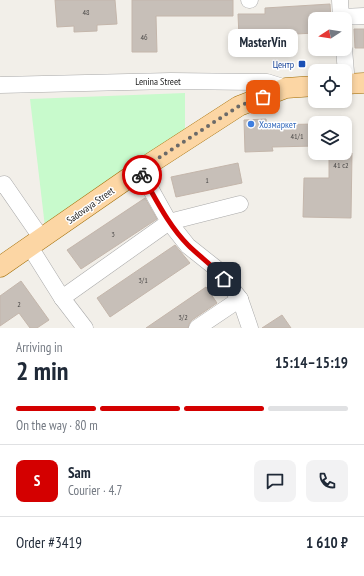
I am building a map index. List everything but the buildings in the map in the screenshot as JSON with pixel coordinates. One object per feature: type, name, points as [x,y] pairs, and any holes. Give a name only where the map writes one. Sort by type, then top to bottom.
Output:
[{"type":"main road","name":"Lenina Street","points":[[286,88],[308,86]]},
{"type":"main road","name":"Sadovaya Street","points":[[0,267],[140,170],[239,106],[286,88]]},
{"type":"street","points":[[340,0],[341,12]]},
{"type":"street","points":[[352,17],[364,16]]},
{"type":"street","name":"Lenina Street","points":[[0,85],[171,81],[267,82],[286,88]]},
{"type":"street","points":[[140,170],[169,222],[188,246],[217,269],[240,299],[250,328]]},
{"type":"street","points":[[0,185],[4,184],[36,243],[62,298],[84,328]]},
{"type":"street","points":[[62,298],[169,222],[240,204]]},
{"type":"street","points":[[197,328],[240,299]]},
{"type":"green space","points":[[185,93],[185,129],[45,227],[30,99]]},
{"type":"way so far","points":[[142,175],[140,170],[214,122],[239,106],[263,97]]},
{"type":"place","name":"Центр","points":[[302,64]]},
{"type":"place","name":"MasterVin","points":[[263,97]]},
{"type":"place","name":"Хозмаркет","points":[[251,124]]},
{"type":"route","points":[[142,175],[169,222],[188,246],[217,269],[224,279]]}]
